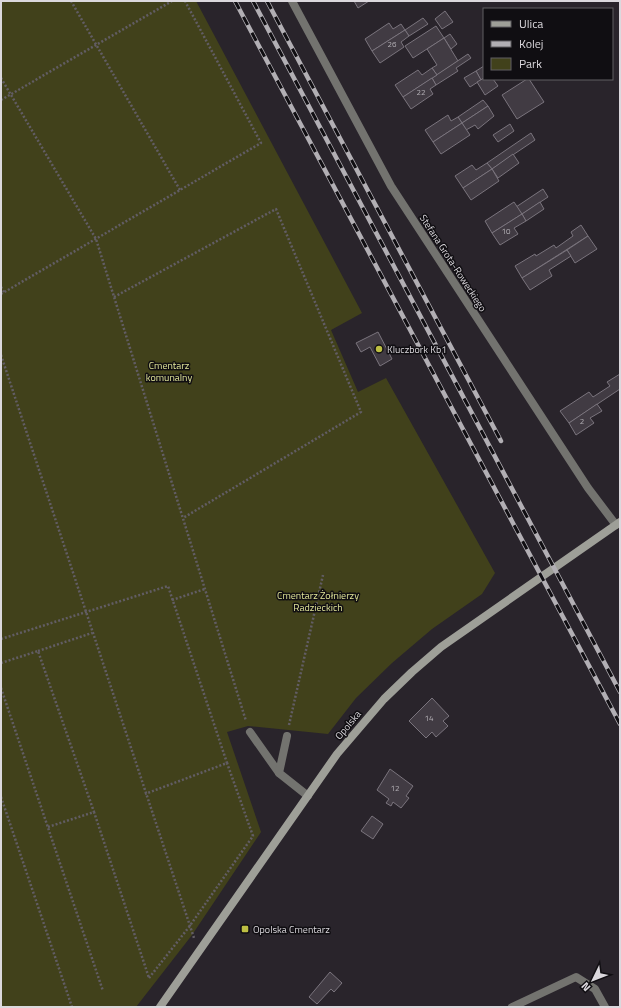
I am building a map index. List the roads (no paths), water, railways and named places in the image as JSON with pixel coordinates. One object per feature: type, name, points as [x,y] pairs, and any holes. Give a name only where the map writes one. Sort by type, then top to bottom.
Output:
[{"type":"main road","name":"Opolska","points":[[160,1007],[308,796],[360,725],[412,672],[461,633],[618,524]]},
{"type":"street","name":"Stefana Grota-Roweckiego","points":[[292,1],[391,186],[588,488],[618,524]]},
{"type":"street","points":[[250,732],[279,773],[308,796]]},
{"type":"street","points":[[279,773],[287,736]]},
{"type":"street","points":[[512,1007],[576,977],[595,989],[604,1007]]},
{"type":"railway","points":[[235,1],[620,724]]},
{"type":"railway","points":[[253,1],[620,692]]},
{"type":"railway","points":[[267,1],[501,441]]},
{"type":"place","name":"Kluczbork Kb1","points":[[379,349]]},
{"type":"place","name":"Opolska Cmentarz","points":[[245,929]]},
{"type":"park label","name":"Cmentarz komunalny","points":[[169,370]]},
{"type":"park label","name":"Cmentarz Żołnierzy Radzieckich","points":[[318,600]]}]
